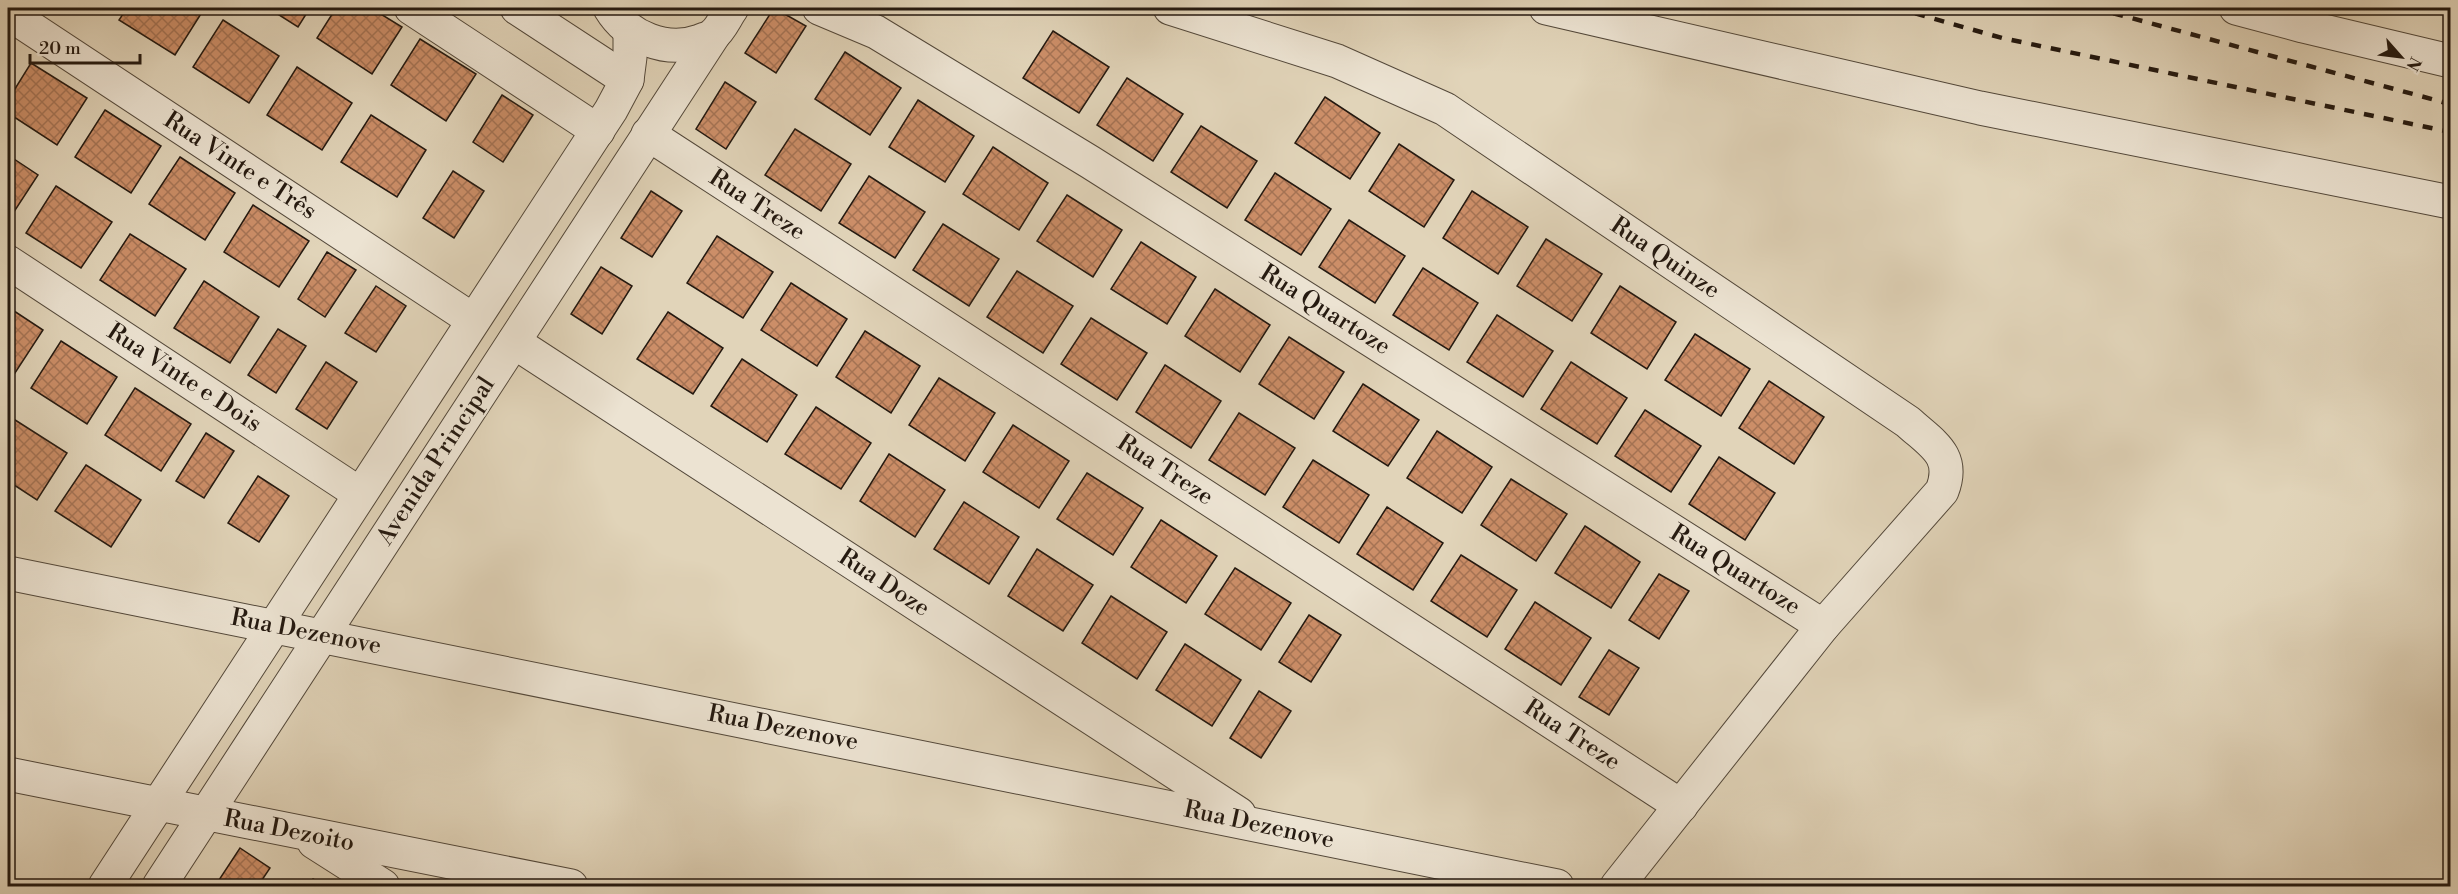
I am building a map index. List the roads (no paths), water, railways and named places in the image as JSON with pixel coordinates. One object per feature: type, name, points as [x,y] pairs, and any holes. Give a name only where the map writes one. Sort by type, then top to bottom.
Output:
[{"type":"street","points":[[411,8],[598,131]]},
{"type":"street","points":[[517,8],[627,80]]},
{"type":"street","name":"Avenida Principal","points":[[159,886],[732,8]]},
{"type":"street","name":"Rua Quartoze","points":[[819,8],[876,32],[1090,162],[1823,626]]},
{"type":"street","points":[[1546,8],[1980,108],[2451,202]]},
{"type":"street","points":[[2235,8],[2451,61]]},
{"type":"street","name":"Rua Quinze","points":[[1192,10],[1337,62],[1444,110],[1908,422],[1935,446],[1948,468],[1942,491],[1823,626],[1617,886]]},
{"type":"street","name":"Rua Vinte e Três","points":[[8,13],[473,320]]},
{"type":"street","name":"Avenida Principal","points":[[105,886],[598,131],[627,80],[630,57],[620,19]]},
{"type":"street","name":"Avenida Principal","points":[[620,19],[649,41],[670,46],[692,44],[713,36]]},
{"type":"street","name":"Rua Treze","points":[[648,134],[1681,806]]},
{"type":"street","name":"Rua Vinte e Dois","points":[[8,262],[360,494]]},
{"type":"street","name":"Rua Doze","points":[[514,342],[1254,824]]},
{"type":"street","points":[[8,549],[61,583]]},
{"type":"street","name":"Rua Dezenove","points":[[8,573],[1557,886]]},
{"type":"street","name":"Rua Dezoito","points":[[8,774],[571,886]]},
{"type":"street","points":[[300,833],[383,886]]},
{"type":"railway","points":[[1896,8],[2002,38],[2450,132]]},
{"type":"railway","points":[[2094,8],[2450,104]]}]
